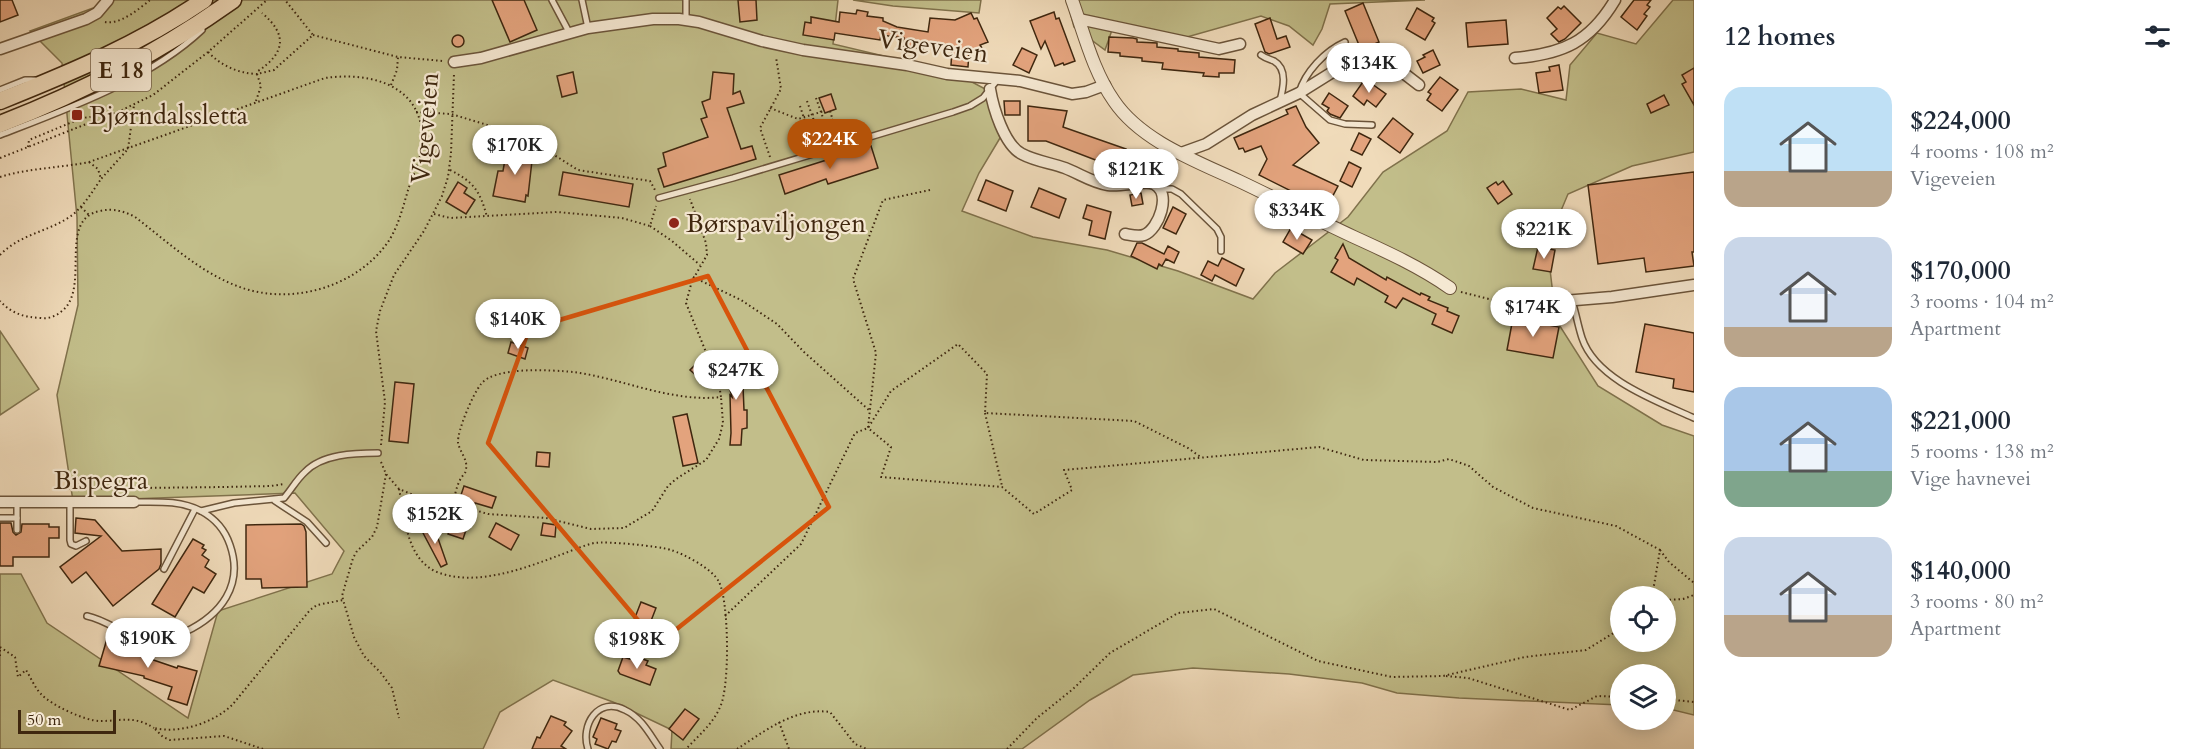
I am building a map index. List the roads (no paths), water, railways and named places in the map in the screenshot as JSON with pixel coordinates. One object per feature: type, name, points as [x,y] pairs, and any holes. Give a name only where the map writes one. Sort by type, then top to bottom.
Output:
[{"type":"highway","name":"E 18","points":[[0,101],[98,61],[159,29],[204,0]]},
{"type":"highway","name":"E 18","points":[[0,124],[101,80],[151,54],[233,0]]},
{"type":"street","points":[[0,49],[70,25],[97,13],[108,0]]},
{"type":"street","points":[[1072,0],[1105,85],[1113,100],[1138,127],[1181,153],[1390,253],[1430,274],[1450,288]]},
{"type":"street","points":[[1515,57],[1552,53],[1568,47],[1597,26],[1615,0]]},
{"type":"street","name":"Vigeveien","points":[[454,62],[502,52],[588,28],[653,19],[686,20],[722,28],[777,45],[907,65],[947,74],[1020,81],[1072,94],[1105,85]]},
{"type":"street","points":[[1079,19],[1219,49],[1240,44]]},
{"type":"street","points":[[1181,153],[1206,144],[1252,115],[1299,93],[1343,67],[1378,60],[1419,85]]},
{"type":"street","name":"Vigeveien","points":[[990,89],[992,102],[1002,128],[1012,145],[1021,153],[1099,183],[1120,186],[1150,183],[1159,189]]},
{"type":"street","points":[[1125,234],[1143,235],[1152,228],[1159,216],[1162,202],[1159,189]]},
{"type":"street","points":[[1515,305],[1572,302],[1694,285]]},
{"type":"street","name":"Bispegra","points":[[0,502],[134,502]]},
{"type":"lane","points":[[0,135],[53,115],[120,84],[182,49],[233,0]]},
{"type":"lane","points":[[552,0],[569,32]]},
{"type":"lane","points":[[582,0],[588,28]]},
{"type":"lane","points":[[686,0],[686,20]]},
{"type":"lane","points":[[1345,42],[1335,47],[1317,63],[1299,93],[1330,120],[1345,124],[1372,125]]},
{"type":"lane","points":[[1261,55],[1276,62],[1282,71],[1284,80],[1279,103]]},
{"type":"lane","name":"Vigeveien","points":[[659,198],[970,106],[983,98],[999,78]]},
{"type":"lane","points":[[0,90],[25,80],[52,80]]},
{"type":"lane","name":"Vigeveien","points":[[1159,189],[1172,189],[1181,194],[1217,229],[1221,237],[1221,251]]},
{"type":"lane","points":[[1572,302],[1582,338],[1600,365],[1623,384],[1694,418]]},
{"type":"lane","points":[[274,500],[284,498],[305,471],[330,459],[358,453],[378,453]]},
{"type":"lane","points":[[274,500],[307,522],[326,543]]},
{"type":"lane","name":"Bispegra","points":[[198,510],[234,503],[274,500]]},
{"type":"lane","points":[[17,502],[17,531]]},
{"type":"lane","name":"Bispegra","points":[[87,615],[138,639],[158,642],[203,623],[226,598],[232,585],[235,570],[233,554],[228,537],[217,522],[198,510],[167,502],[134,502]]},
{"type":"lane","points":[[70,503],[71,544],[76,546],[86,541]]},
{"type":"lane","points":[[164,569],[198,510]]},
{"type":"lane","points":[[0,518],[17,518]]},
{"type":"lane","points":[[588,749],[585,738],[590,718],[597,710],[609,706],[624,709],[637,718],[660,749]]},
{"type":"place","name":"Bjørndalssletta","points":[[77,115]]},
{"type":"place","name":"Børspaviljongen","points":[[674,223]]}]
